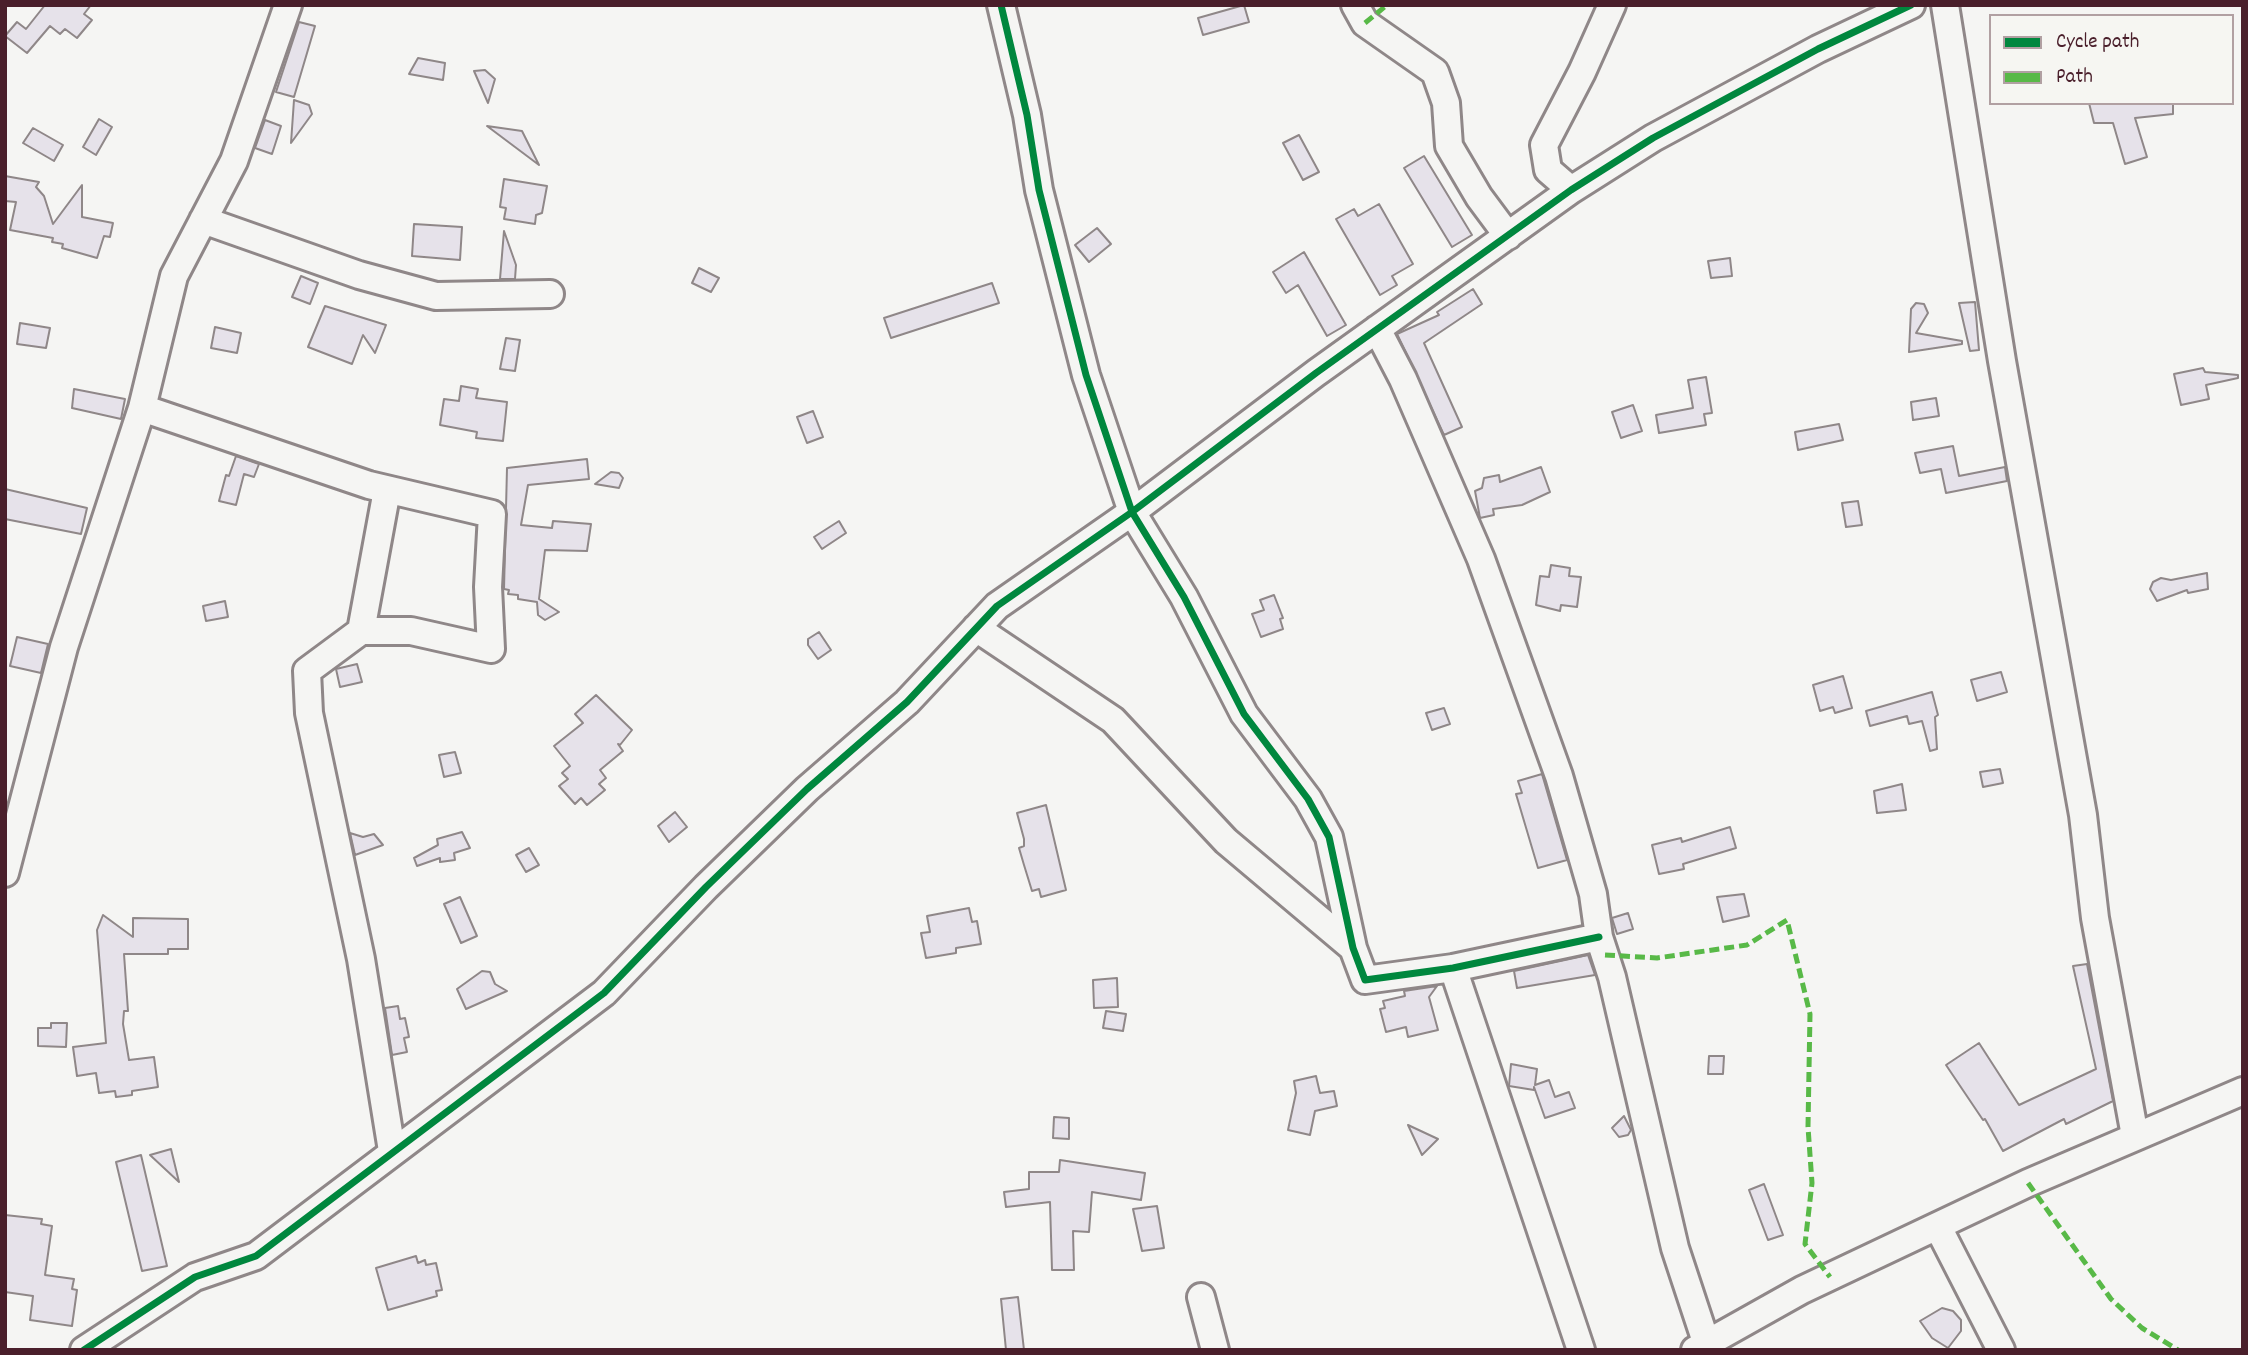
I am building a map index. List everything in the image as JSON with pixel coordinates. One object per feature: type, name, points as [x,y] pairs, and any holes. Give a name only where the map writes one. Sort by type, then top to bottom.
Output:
[{"type":"street","points":[[5,873],[64,647],[142,408],[174,276],[234,161],[288,5]]},
{"type":"street","points":[[1001,5],[1027,115],[1039,190],[1086,375],[1132,512],[1184,597],[1244,714],[1308,799],[1329,837],[1353,948],[1364,980],[1453,968],[1599,937]]},
{"type":"street","points":[[1355,5],[1365,23],[1435,72],[1446,103],[1449,146],[1479,197],[1508,236]]},
{"type":"street","points":[[1571,190],[1548,170],[1544,145],[1582,72],[1612,5]]},
{"type":"street","points":[[84,1350],[195,1277],[256,1256],[392,1150],[604,993],[706,887],[807,789],[907,702],[998,606],[1132,512],[1377,329],[1571,190],[1664,131],[1818,49],[1911,5]]},
{"type":"street","points":[[1945,5],[2002,361],[2083,815],[2095,918],[2135,1136]]},
{"type":"street","points":[[203,220],[359,275],[436,296],[550,294]]},
{"type":"street","points":[[1377,329],[1403,379],[1481,559],[1559,776],[1593,894],[1599,937],[1612,977],[1700,1346],[1802,1290],[2135,1136],[2243,1091]]},
{"type":"street","points":[[142,408],[387,490],[492,514],[488,587],[491,649],[411,631],[361,631],[307,671],[309,713],[361,959],[392,1150]]},
{"type":"street","points":[[361,631],[387,490]]},
{"type":"street","points":[[976,628],[1113,720],[1226,841],[1353,948]]},
{"type":"street","points":[[1453,968],[1581,1350]]},
{"type":"street","points":[[1938,1227],[2001,1350]]},
{"type":"street","points":[[1201,1297],[1215,1350]]},
{"type":"building","points":[[45,5],[91,5],[84,14],[92,20],[77,38],[65,29],[60,34],[50,26],[27,53],[5,36],[17,22],[26,29]]},
{"type":"building","points":[[1244,5],[1249,22],[1203,35],[1198,18]]},
{"type":"building","points":[[299,22],[315,26],[294,97],[276,92]]},
{"type":"building","points":[[418,58],[445,63],[443,80],[409,74]]},
{"type":"building","points":[[485,70],[495,79],[488,103],[474,71]]},
{"type":"building","points":[[294,100],[309,105],[312,114],[291,143]]},
{"type":"building","points":[[2090,105],[2173,105],[2173,114],[2135,118],[2147,157],[2125,164],[2113,123],[2094,123]]},
{"type":"building","points":[[99,119],[112,127],[96,155],[83,147]]},
{"type":"building","points":[[265,120],[281,126],[272,154],[255,148]]},
{"type":"building","points":[[487,126],[522,131],[539,165]]},
{"type":"building","points":[[33,128],[63,145],[54,161],[23,143]]},
{"type":"building","points":[[1299,135],[1319,172],[1303,180],[1283,143]]},
{"type":"building","points":[[1424,156],[1472,235],[1452,247],[1404,168]]},
{"type":"building","points":[[5,176],[39,182],[36,187],[44,196],[53,224],[82,185],[82,217],[113,223],[110,237],[104,236],[97,258],[62,248],[63,244],[52,242],[53,238],[10,230],[16,202],[5,201]]},
{"type":"building","points":[[504,179],[547,186],[542,213],[536,215],[535,224],[504,219],[506,208],[500,207]]},
{"type":"building","points":[[1379,204],[1413,264],[1392,276],[1397,285],[1380,295],[1336,219],[1354,209],[1358,216]]},
{"type":"building","points":[[414,224],[462,227],[460,260],[412,256]]},
{"type":"building","points":[[1097,228],[1111,244],[1089,262],[1075,245]]},
{"type":"building","points":[[504,231],[516,265],[515,279],[500,279]]},
{"type":"building","points":[[1304,252],[1346,325],[1327,336],[1298,285],[1286,293],[1273,272]]},
{"type":"building","points":[[1730,258],[1732,276],[1711,278],[1708,261]]},
{"type":"building","points":[[699,268],[719,278],[711,292],[692,283]]},
{"type":"building","points":[[301,276],[318,283],[310,304],[292,297]]},
{"type":"building","points":[[992,283],[999,303],[891,338],[884,318]]},
{"type":"building","points":[[1473,289],[1482,304],[1424,343],[1462,427],[1444,435],[1397,334],[1439,315],[1437,312]]},
{"type":"building","points":[[1975,302],[1979,350],[1970,351],[1959,303]]},
{"type":"building","points":[[1916,303],[1924,304],[1928,313],[1916,333],[1962,341],[1962,344],[1909,352],[1911,309]]},
{"type":"building","points":[[325,306],[386,325],[375,353],[363,335],[352,364],[308,347]]},
{"type":"building","points":[[20,323],[50,328],[46,348],[17,344]]},
{"type":"building","points":[[215,327],[241,333],[237,353],[211,348]]},
{"type":"building","points":[[506,338],[520,340],[515,371],[500,369]]},
{"type":"building","points":[[2203,368],[2205,372],[2238,375],[2238,378],[2206,385],[2209,399],[2181,405],[2174,374]]},
{"type":"building","points":[[1706,377],[1712,413],[1704,414],[1706,425],[1659,433],[1656,415],[1693,408],[1688,380]]},
{"type":"building","points":[[461,386],[478,389],[476,398],[507,402],[503,441],[476,438],[477,432],[440,425],[444,399],[459,401]]},
{"type":"building","points":[[74,389],[125,399],[121,419],[72,408]]},
{"type":"building","points":[[1936,398],[1939,416],[1913,420],[1911,402]]},
{"type":"building","points":[[1633,405],[1642,431],[1621,438],[1612,412]]},
{"type":"building","points":[[813,411],[823,437],[807,443],[797,417]]},
{"type":"building","points":[[1839,424],[1843,440],[1798,450],[1795,432]]},
{"type":"building","points":[[1953,446],[1959,476],[2005,467],[2007,481],[1946,493],[1941,469],[1920,473],[1915,453]]},
{"type":"building","points":[[236,456],[259,464],[254,477],[244,474],[236,505],[219,501],[226,475],[229,476]]},
{"type":"building","points":[[587,459],[589,479],[528,485],[521,525],[552,528],[553,521],[591,524],[587,551],[545,550],[539,599],[559,612],[545,620],[538,615],[537,602],[518,599],[518,595],[508,594],[509,590],[504,589],[507,468]]},
{"type":"building","points":[[1541,467],[1550,492],[1522,505],[1493,509],[1494,515],[1480,518],[1475,491],[1482,488],[1484,478],[1499,475],[1500,482]]},
{"type":"building","points":[[611,472],[619,473],[623,478],[619,488],[595,484]]},
{"type":"building","points":[[5,489],[87,508],[81,534],[5,519]]},
{"type":"building","points":[[1858,501],[1862,525],[1846,527],[1842,503]]},
{"type":"building","points":[[839,521],[846,533],[822,549],[814,537]]},
{"type":"building","points":[[1551,565],[1570,568],[1569,576],[1581,577],[1577,607],[1561,605],[1560,611],[1536,605],[1540,576],[1549,577]]},
{"type":"building","points":[[2207,573],[2208,589],[2188,593],[2187,590],[2157,601],[2150,589],[2153,582],[2161,578],[2171,580]]},
{"type":"building","points":[[1274,595],[1283,618],[1280,619],[1283,629],[1261,637],[1252,614],[1264,610],[1260,600]]},
{"type":"building","points":[[225,601],[228,617],[206,621],[203,606]]},
{"type":"building","points":[[819,632],[831,650],[818,659],[808,645],[808,639]]},
{"type":"building","points":[[17,637],[48,644],[41,673],[10,666]]},
{"type":"building","points":[[357,664],[362,682],[340,687],[336,669]]},
{"type":"building","points":[[2001,672],[2007,692],[1977,701],[1971,680]]},
{"type":"building","points":[[1843,676],[1852,708],[1835,713],[1833,707],[1820,711],[1813,685]]},
{"type":"building","points":[[1932,692],[1938,715],[1935,717],[1937,749],[1930,751],[1922,721],[1909,724],[1907,716],[1870,726],[1866,711]]},
{"type":"building","points":[[596,695],[632,730],[620,745],[618,744],[623,751],[600,770],[606,778],[599,784],[605,790],[587,805],[581,798],[575,804],[559,786],[568,779],[562,773],[570,766],[554,746],[583,723],[575,714]]},
{"type":"building","points":[[1444,708],[1450,724],[1432,730],[1426,713]]},
{"type":"building","points":[[455,752],[461,773],[444,777],[439,755]]},
{"type":"building","points":[[2000,769],[2003,783],[1983,787],[1980,772]]},
{"type":"building","points":[[1542,774],[1567,860],[1538,868],[1516,794],[1522,793],[1518,781]]},
{"type":"building","points":[[1902,784],[1906,810],[1877,813],[1874,791]]},
{"type":"building","points":[[1046,805],[1066,890],[1041,897],[1039,889],[1032,891],[1019,848],[1024,846],[1024,839],[1017,813]]},
{"type":"building","points":[[675,812],[687,827],[669,842],[658,826]]},
{"type":"building","points":[[1730,827],[1736,848],[1683,864],[1684,869],[1659,874],[1652,845],[1681,838],[1682,842]]},
{"type":"building","points":[[462,832],[470,848],[454,853],[455,860],[440,862],[440,858],[417,866],[414,858],[438,845],[437,839]]},
{"type":"building","points":[[350,833],[363,837],[374,834],[383,845],[355,855]]},
{"type":"building","points":[[529,848],[539,865],[526,872],[516,855]]},
{"type":"building","points":[[1744,894],[1749,916],[1723,922],[1717,897]]},
{"type":"building","points":[[460,897],[477,936],[461,943],[444,904]]},
{"type":"building","points":[[969,908],[972,922],[977,921],[981,944],[956,948],[956,953],[926,958],[921,933],[930,932],[927,916]]},
{"type":"building","points":[[1628,913],[1633,929],[1617,934],[1612,918]]},
{"type":"building","points":[[103,915],[133,937],[133,918],[188,919],[188,949],[168,949],[168,954],[124,954],[128,1011],[124,1011],[123,1024],[129,1060],[154,1057],[158,1087],[132,1091],[132,1095],[116,1097],[115,1091],[99,1093],[96,1073],[77,1076],[73,1047],[106,1043],[97,930]]},
{"type":"building","points":[[1588,955],[1595,975],[1517,988],[1514,971]]},
{"type":"building","points":[[2087,964],[2113,1101],[2066,1124],[2064,1119],[2003,1151],[1985,1119],[1983,1120],[1946,1065],[1979,1043],[2019,1105],[2096,1069],[2073,966]]},
{"type":"building","points":[[482,971],[490,972],[495,984],[507,991],[466,1009],[457,989]]},
{"type":"building","points":[[1117,978],[1118,1007],[1094,1008],[1093,980]]},
{"type":"building","points":[[1437,986],[1429,997],[1438,1030],[1408,1037],[1406,1027],[1386,1032],[1380,1009],[1385,1008],[1383,1001],[1405,996],[1404,991]]},
{"type":"building","points":[[398,1006],[400,1019],[405,1018],[409,1037],[404,1038],[407,1052],[392,1055],[385,1008]]},
{"type":"building","points":[[1106,1011],[1126,1014],[1123,1031],[1103,1028]]},
{"type":"building","points":[[51,1023],[67,1023],[66,1047],[38,1046],[38,1028],[51,1028]]},
{"type":"building","points":[[1709,1056],[1724,1056],[1723,1074],[1708,1074]]},
{"type":"building","points":[[1511,1064],[1537,1069],[1535,1085],[1549,1080],[1555,1097],[1569,1092],[1575,1108],[1545,1118],[1534,1087],[1534,1090],[1509,1086]]},
{"type":"building","points":[[1316,1076],[1320,1093],[1334,1091],[1337,1106],[1315,1111],[1310,1135],[1288,1130],[1296,1093],[1294,1081]]},
{"type":"building","points":[[1624,1116],[1631,1130],[1628,1135],[1619,1137],[1612,1128]]},
{"type":"building","points":[[1054,1117],[1069,1118],[1069,1139],[1053,1138]]},
{"type":"building","points":[[1408,1125],[1438,1139],[1422,1155]]},
{"type":"building","points":[[171,1149],[179,1182],[150,1155]]},
{"type":"building","points":[[141,1155],[167,1266],[142,1271],[116,1162]]},
{"type":"building","points":[[1060,1160],[1145,1173],[1141,1200],[1092,1192],[1089,1232],[1073,1231],[1074,1270],[1052,1270],[1050,1202],[1006,1207],[1004,1192],[1029,1189],[1029,1172],[1059,1172]]},
{"type":"building","points":[[1764,1184],[1783,1235],[1768,1240],[1749,1190]]},
{"type":"building","points":[[1157,1206],[1164,1248],[1142,1251],[1133,1209]]},
{"type":"building","points":[[5,1215],[42,1219],[41,1224],[52,1226],[45,1275],[74,1279],[72,1289],[77,1290],[72,1326],[30,1320],[33,1296],[5,1292]]},
{"type":"building","points":[[416,1256],[418,1263],[425,1260],[426,1265],[436,1263],[442,1290],[436,1291],[437,1296],[388,1310],[376,1268]]},
{"type":"building","points":[[1018,1297],[1024,1350],[1006,1350],[1001,1299]]},
{"type":"building","points":[[1942,1308],[1953,1311],[1961,1320],[1961,1331],[1948,1348],[1932,1338],[1920,1321]]},
{"type":"marked path","points":[[1365,23],[1387,5]]},
{"type":"marked path","points":[[1605,955],[1657,958],[1747,945],[1787,920],[1810,1014],[1808,1127],[1812,1183],[1805,1244],[1830,1277]]},
{"type":"marked path","points":[[2028,1183],[2111,1299],[2142,1328],[2178,1350]]},
{"type":"cycle path","points":[[1001,5],[1027,115],[1039,190],[1086,375],[1132,512],[1184,597],[1244,714],[1308,799],[1329,837],[1353,948],[1365,980],[1453,968],[1599,937]]},
{"type":"cycle path","points":[[84,1350],[195,1277],[256,1256],[604,993],[706,887],[807,789],[907,702],[997,606],[1132,512],[1316,373],[1571,190],[1653,138],[1818,49],[1911,5]]}]
